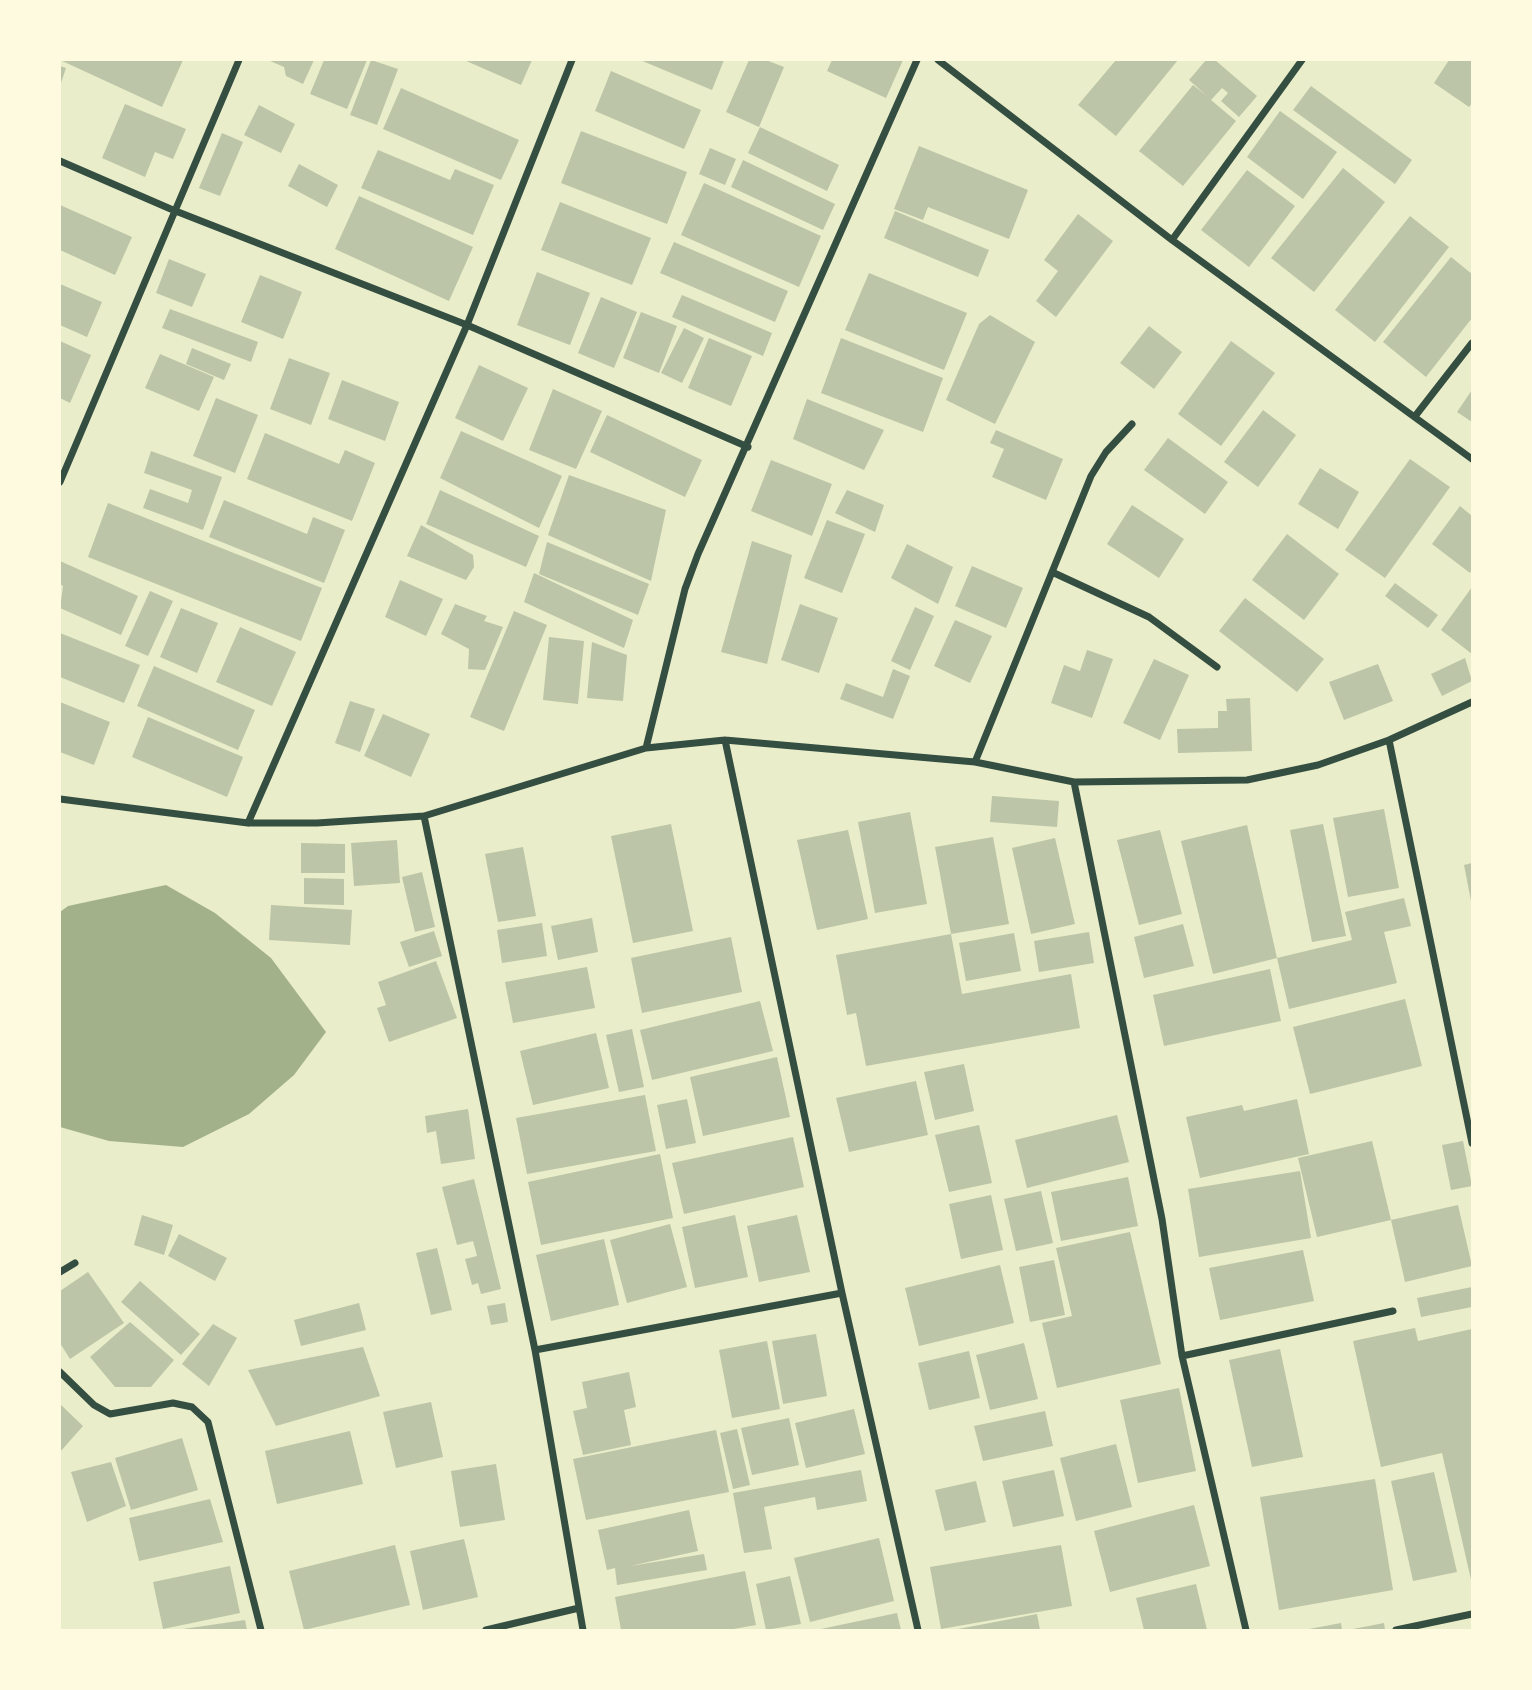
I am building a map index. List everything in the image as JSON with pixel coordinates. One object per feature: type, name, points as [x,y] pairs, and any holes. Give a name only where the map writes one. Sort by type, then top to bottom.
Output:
[{"type":"street","points":[[60,482],[173,210],[239,60]]},
{"type":"street","points":[[248,823],[467,325],[572,60]]},
{"type":"street","points":[[646,748],[685,589],[918,60]]},
{"type":"street","points":[[938,60],[1172,240],[1416,415],[1472,459]]},
{"type":"street","points":[[1172,240],[1302,60]]},
{"type":"street","points":[[60,160],[173,210],[467,325],[748,447]]},
{"type":"street","points":[[1416,415],[1472,343]]},
{"type":"street","points":[[975,762],[1091,476],[1106,452],[1132,424]]},
{"type":"street","points":[[1052,572],[1149,617],[1217,667]]},
{"type":"street","points":[[60,799],[248,823],[317,823],[424,816],[646,748],[725,740],[975,762],[1074,782],[1247,780],[1318,765],[1389,740],[1472,702]]},
{"type":"street","points":[[725,740],[842,1293],[918,1630]]},
{"type":"street","points":[[1389,740],[1472,1143]]},
{"type":"street","points":[[1074,782],[1162,1219],[1182,1356],[1246,1630]]},
{"type":"street","points":[[424,816],[535,1350],[583,1630]]},
{"type":"street","points":[[60,1272],[75,1263]]},
{"type":"street","points":[[535,1350],[842,1293]]},
{"type":"street","points":[[1182,1356],[1393,1311]]},
{"type":"street","points":[[60,1372],[94,1405],[110,1413],[173,1404],[192,1407],[208,1422],[261,1630]]},
{"type":"street","points":[[486,1630],[579,1608]]},
{"type":"street","points":[[1396,1630],[1472,1614]]},
{"type":"shaded area","points":[[166,885],[215,913],[271,958],[326,1032],[294,1075],[249,1114],[183,1147],[109,1141],[60,1127],[60,912],[68,906]]},
{"type":"building","points":[[60,60],[183,60],[162,107]]},
{"type":"building","points":[[268,60],[314,60],[303,84],[286,76],[284,67]]},
{"type":"building","points":[[324,60],[367,60],[347,109],[310,94]]},
{"type":"building","points":[[371,60],[398,69],[377,125],[350,115]]},
{"type":"building","points":[[464,60],[532,60],[521,85]]},
{"type":"building","points":[[640,60],[724,60],[712,90]]},
{"type":"building","points":[[749,60],[766,60],[784,67],[759,127],[726,112]]},
{"type":"building","points":[[832,60],[903,60],[886,98],[827,71]]},
{"type":"building","points":[[1116,60],[1178,60],[1116,136],[1078,105]]},
{"type":"building","points":[[1206,60],[1215,60],[1257,96],[1239,117],[1221,101],[1228,93],[1222,88],[1211,100],[1236,121],[1183,186],[1139,151],[1193,85],[1207,96],[1189,80]]},
{"type":"building","points":[[1449,60],[1472,60],[1472,103],[1469,107],[1434,83]]},
{"type":"building","points":[[60,66],[66,68],[60,86]]},
{"type":"building","points":[[611,71],[701,110],[684,149],[595,111]]},
{"type":"building","points":[[1311,86],[1412,160],[1395,184],[1293,110]]},
{"type":"building","points":[[401,88],[519,140],[501,180],[383,129]]},
{"type":"building","points":[[125,104],[186,129],[173,159],[155,152],[145,177],[102,158]]},
{"type":"building","points":[[259,105],[295,124],[281,153],[244,135]]},
{"type":"building","points":[[1280,111],[1337,152],[1303,199],[1247,157]]},
{"type":"building","points":[[760,127],[839,165],[827,191],[748,153]]},
{"type":"building","points":[[581,131],[687,172],[667,224],[561,183]]},
{"type":"building","points":[[222,133],[243,142],[220,196],[199,188]]},
{"type":"building","points":[[919,146],[1028,190],[1009,239],[928,207],[923,220],[894,209]]},
{"type":"building","points":[[710,148],[736,159],[725,185],[699,174]]},
{"type":"building","points":[[378,150],[450,180],[455,169],[494,185],[473,235],[361,188]]},
{"type":"building","points":[[743,160],[835,204],[823,230],[731,187]]},
{"type":"building","points":[[299,164],[338,185],[327,207],[288,186]]},
{"type":"building","points":[[1343,168],[1385,202],[1314,292],[1271,258]]},
{"type":"building","points":[[1247,170],[1295,206],[1249,267],[1201,230]]},
{"type":"building","points":[[704,183],[821,236],[799,287],[681,235]]},
{"type":"building","points":[[359,196],[473,247],[449,301],[335,249]]},
{"type":"building","points":[[560,202],[651,238],[632,285],[541,250]]},
{"type":"building","points":[[60,205],[132,237],[115,275],[60,250]]},
{"type":"building","points":[[895,211],[989,250],[978,277],[884,238]]},
{"type":"building","points":[[1078,214],[1113,241],[1056,317],[1036,301],[1058,271],[1044,260]]},
{"type":"building","points":[[1410,216],[1449,247],[1375,342],[1335,310]]},
{"type":"building","points":[[674,242],[788,291],[775,322],[660,273]]},
{"type":"building","points":[[1451,257],[1472,274],[1472,318],[1426,377],[1383,342]]},
{"type":"building","points":[[169,259],[206,274],[192,307],[156,293]]},
{"type":"building","points":[[537,272],[590,293],[570,345],[517,325]]},
{"type":"building","points":[[869,273],[967,313],[944,370],[845,330]]},
{"type":"building","points":[[260,275],[302,292],[283,339],[241,322]]},
{"type":"building","points":[[60,284],[102,302],[87,337],[60,325]]},
{"type":"building","points":[[682,295],[772,333],[763,356],[672,317]]},
{"type":"building","points":[[601,297],[637,312],[614,368],[578,353]]},
{"type":"building","points":[[170,309],[258,342],[251,362],[162,328]]},
{"type":"building","points":[[641,312],[677,326],[659,373],[623,358]]},
{"type":"building","points":[[990,315],[1035,342],[995,424],[946,400],[979,324]]},
{"type":"building","points":[[1149,326],[1182,352],[1154,389],[1120,363]]},
{"type":"building","points":[[684,328],[704,338],[682,383],[661,373]]},
{"type":"building","points":[[709,338],[752,356],[731,406],[688,388]]},
{"type":"building","points":[[841,338],[943,378],[923,432],[821,393]]},
{"type":"building","points":[[60,341],[91,355],[70,403],[60,398]]},
{"type":"building","points":[[1231,341],[1275,373],[1221,446],[1178,414]]},
{"type":"building","points":[[192,348],[231,364],[224,380],[186,364]]},
{"type":"building","points":[[160,354],[214,377],[199,411],[145,388]]},
{"type":"building","points":[[289,358],[330,373],[311,425],[270,409]]},
{"type":"building","points":[[479,365],[528,388],[503,441],[455,418]]},
{"type":"building","points":[[342,380],[399,402],[385,441],[328,419]]},
{"type":"building","points":[[553,389],[602,411],[576,469],[529,450]]},
{"type":"building","points":[[1472,390],[1472,422],[1457,412]]},
{"type":"building","points":[[216,398],[258,415],[235,473],[193,456]]},
{"type":"building","points":[[807,399],[884,430],[864,470],[793,439]]},
{"type":"building","points":[[1263,410],[1296,435],[1258,487],[1224,462]]},
{"type":"building","points":[[607,415],[702,460],[685,497],[590,452]]},
{"type":"building","points":[[996,430],[1063,459],[1046,500],[992,477],[1004,449],[990,443]]},
{"type":"building","points":[[461,431],[562,476],[539,528],[440,478]]},
{"type":"building","points":[[265,433],[339,464],[345,450],[375,463],[352,521],[247,479]]},
{"type":"building","points":[[1168,438],[1228,482],[1205,514],[1144,470]]},
{"type":"building","points":[[151,451],[222,477],[203,530],[143,508],[150,489],[188,503],[192,490],[144,473]]},
{"type":"building","points":[[1410,459],[1450,487],[1385,578],[1345,550]]},
{"type":"building","points":[[771,460],[832,484],[812,536],[751,511]]},
{"type":"building","points":[[1320,468],[1359,492],[1338,529],[1298,504]]},
{"type":"building","points":[[569,475],[666,510],[651,581],[548,535]]},
{"type":"building","points":[[440,490],[539,536],[526,567],[426,524]]},
{"type":"building","points":[[847,490],[884,505],[875,532],[835,513]]},
{"type":"building","points":[[224,500],[307,534],[313,517],[345,530],[324,583],[209,537]]},
{"type":"building","points":[[108,503],[322,588],[301,641],[88,557]]},
{"type":"building","points":[[1132,505],[1184,539],[1159,578],[1107,544]]},
{"type":"building","points":[[1460,506],[1472,516],[1470,573],[1432,544]]},
{"type":"building","points":[[827,520],[865,534],[842,593],[804,578]]},
{"type":"building","points":[[421,525],[473,555],[474,567],[466,580],[407,556]]},
{"type":"building","points":[[1287,534],[1339,574],[1304,620],[1252,580]]},
{"type":"building","points":[[752,541],[792,555],[767,664],[721,652]]},
{"type":"building","points":[[547,542],[649,584],[638,615],[539,574]]},
{"type":"building","points":[[907,544],[953,567],[938,604],[891,578]]},
{"type":"building","points":[[60,561],[138,596],[121,635],[60,608],[63,586],[60,584]]},
{"type":"building","points":[[972,566],[1023,588],[1006,628],[955,606]]},
{"type":"building","points":[[534,573],[633,620],[624,648],[524,602]]},
{"type":"building","points":[[400,580],[443,599],[426,636],[385,617]]},
{"type":"building","points":[[1395,583],[1438,615],[1428,628],[1385,596]]},
{"type":"building","points":[[1472,587],[1472,654],[1441,630]]},
{"type":"building","points":[[150,591],[173,601],[148,656],[125,646]]},
{"type":"building","points":[[1245,598],[1324,659],[1297,692],[1219,631]]},
{"type":"building","points":[[455,604],[487,616],[484,621],[503,627],[485,670],[468,669],[469,649],[441,634]]},
{"type":"building","points":[[800,604],[838,618],[819,673],[781,660]]},
{"type":"building","points":[[915,607],[934,616],[910,670],[891,661]]},
{"type":"building","points":[[181,608],[218,623],[197,673],[160,657]]},
{"type":"building","points":[[514,611],[547,625],[504,731],[470,717]]},
{"type":"building","points":[[955,620],[992,636],[970,683],[934,666]]},
{"type":"building","points":[[240,627],[296,652],[272,706],[216,682]]},
{"type":"building","points":[[60,633],[140,665],[124,703],[60,677]]},
{"type":"building","points":[[549,637],[584,641],[578,704],[543,700]]},
{"type":"building","points":[[592,642],[627,655],[623,701],[587,698]]},
{"type":"building","points":[[1087,650],[1113,659],[1092,718],[1051,703],[1064,665],[1080,671]]},
{"type":"building","points":[[1465,658],[1472,681],[1442,696],[1431,674]]},
{"type":"building","points":[[1154,659],[1189,675],[1160,740],[1123,723]]},
{"type":"building","points":[[1378,664],[1393,701],[1344,720],[1329,682]]},
{"type":"building","points":[[154,666],[255,710],[238,750],[137,706]]},
{"type":"building","points":[[893,669],[910,676],[893,719],[840,699],[846,683],[883,697]]},
{"type":"building","points":[[1250,698],[1252,751],[1178,753],[1177,729],[1218,728],[1218,711],[1227,711],[1226,699]]},
{"type":"building","points":[[350,701],[375,709],[360,752],[335,743]]},
{"type":"building","points":[[60,702],[110,722],[94,765],[60,752]]},
{"type":"building","points":[[383,714],[430,734],[411,777],[364,756]]},
{"type":"building","points":[[148,717],[243,757],[227,797],[132,757]]},
{"type":"building","points":[[992,796],[1059,801],[1057,827],[990,822]]},
{"type":"building","points":[[1384,809],[1399,888],[1348,897],[1333,818]]},
{"type":"building","points":[[910,812],[927,904],[875,913],[858,822]]},
{"type":"building","points":[[671,824],[693,931],[633,943],[611,836]]},
{"type":"building","points":[[1323,824],[1346,936],[1312,942],[1290,830]]},
{"type":"building","points":[[1247,825],[1277,958],[1213,974],[1181,841]]},
{"type":"building","points":[[848,830],[868,919],[817,930],[797,840]]},
{"type":"building","points":[[1160,830],[1182,914],[1139,925],[1117,840]]},
{"type":"building","points":[[993,837],[1009,924],[951,934],[935,847]]},
{"type":"building","points":[[1055,838],[1075,924],[1031,934],[1012,848]]},
{"type":"building","points":[[397,840],[400,883],[354,886],[351,843]]},
{"type":"building","points":[[301,843],[345,844],[345,873],[301,873]]},
{"type":"building","points":[[523,847],[536,916],[498,922],[485,854]]},
{"type":"building","points":[[1472,863],[1472,901],[1471,901],[1464,865]]},
{"type":"building","points":[[422,872],[435,927],[415,932],[402,877]]},
{"type":"building","points":[[304,878],[344,879],[344,905],[304,904]]},
{"type":"building","points":[[1404,898],[1411,926],[1384,932],[1397,983],[1289,1009],[1277,958],[1352,940],[1345,912]]},
{"type":"building","points":[[271,905],[352,910],[350,945],[269,940]]},
{"type":"building","points":[[592,918],[598,952],[558,960],[551,926]]},
{"type":"building","points":[[542,923],[547,956],[502,963],[497,930]]},
{"type":"building","points":[[1183,924],[1194,966],[1144,978],[1134,937]]},
{"type":"building","points":[[434,931],[442,956],[409,967],[400,942]]},
{"type":"building","points":[[1089,932],[1094,963],[1039,972],[1034,941]]},
{"type":"building","points":[[1014,933],[1021,971],[966,981],[959,943]]},
{"type":"building","points":[[951,934],[962,994],[1071,974],[1080,1028],[866,1066],[856,1013],[847,1015],[836,955]]},
{"type":"building","points":[[731,937],[742,992],[642,1013],[631,958]]},
{"type":"building","points":[[436,961],[457,1018],[389,1042],[377,1008],[386,1005],[378,982]]},
{"type":"building","points":[[587,967],[595,1008],[513,1023],[505,982]]},
{"type":"building","points":[[1270,969],[1281,1021],[1164,1046],[1153,995]]},
{"type":"building","points":[[1405,999],[1422,1066],[1310,1094],[1293,1027]]},
{"type":"building","points":[[760,1001],[773,1051],[652,1080],[640,1030]]},
{"type":"building","points":[[632,1029],[644,1087],[619,1092],[606,1035]]},
{"type":"building","points":[[596,1033],[609,1088],[533,1105],[520,1051]]},
{"type":"building","points":[[777,1057],[790,1117],[703,1136],[690,1077]]},
{"type":"building","points":[[964,1064],[974,1111],[935,1120],[924,1072]]},
{"type":"building","points":[[916,1081],[928,1135],[849,1152],[836,1098]]},
{"type":"building","points":[[645,1095],[656,1151],[527,1174],[516,1118]]},
{"type":"building","points":[[687,1099],[696,1143],[666,1149],[657,1105]]},
{"type":"building","points":[[1297,1099],[1309,1154],[1200,1178],[1186,1117],[1242,1105],[1244,1111]]},
{"type":"building","points":[[468,1109],[475,1159],[441,1164],[436,1131],[427,1133],[425,1116]]},
{"type":"building","points":[[1117,1115],[1129,1162],[1027,1188],[1015,1140]]},
{"type":"building","points":[[979,1125],[992,1183],[949,1192],[935,1135]]},
{"type":"building","points":[[793,1137],[804,1187],[684,1214],[672,1163]]},
{"type":"building","points":[[1372,1141],[1391,1220],[1317,1237],[1298,1158]]},
{"type":"building","points":[[1463,1141],[1472,1186],[1451,1190],[1442,1145]]},
{"type":"building","points":[[660,1154],[673,1218],[541,1245],[528,1182]]},
{"type":"building","points":[[1300,1171],[1311,1238],[1199,1257],[1188,1189]]},
{"type":"building","points":[[1128,1177],[1138,1226],[1061,1241],[1051,1192]]},
{"type":"building","points":[[474,1179],[501,1289],[481,1294],[478,1283],[472,1285],[465,1259],[477,1256],[473,1241],[457,1245],[442,1187]]},
{"type":"building","points":[[1041,1191],[1053,1243],[1016,1251],[1004,1199]]},
{"type":"building","points":[[991,1195],[1003,1250],[961,1259],[949,1204]]},
{"type":"building","points":[[1458,1205],[1472,1266],[1405,1282],[1391,1220]]},
{"type":"building","points":[[142,1215],[173,1225],[164,1255],[134,1245]]},
{"type":"building","points":[[735,1215],[748,1277],[695,1288],[682,1227]]},
{"type":"building","points":[[797,1215],[810,1272],[759,1282],[747,1226]]},
{"type":"building","points":[[670,1224],[687,1287],[627,1303],[610,1240]]},
{"type":"building","points":[[1130,1232],[1161,1364],[1057,1388],[1042,1323],[1072,1316],[1056,1248]]},
{"type":"building","points":[[179,1234],[227,1258],[215,1281],[168,1256]]},
{"type":"building","points":[[604,1239],[619,1305],[551,1321],[536,1255]]},
{"type":"building","points":[[437,1248],[452,1310],[431,1315],[416,1253]]},
{"type":"building","points":[[1303,1250],[1314,1301],[1220,1320],[1209,1268]]},
{"type":"building","points":[[1054,1260],[1065,1315],[1030,1322],[1019,1267]]},
{"type":"building","points":[[1000,1265],[1014,1323],[919,1346],[905,1288]]},
{"type":"building","points":[[88,1272],[124,1323],[70,1359],[60,1343],[60,1291]]},
{"type":"building","points":[[140,1281],[200,1334],[181,1355],[121,1302]]},
{"type":"building","points":[[1472,1287],[1472,1307],[1421,1317],[1417,1298]]},
{"type":"building","points":[[359,1303],[366,1330],[301,1346],[294,1320]]},
{"type":"building","points":[[505,1303],[508,1322],[491,1325],[487,1306]]},
{"type":"building","points":[[130,1322],[174,1360],[151,1387],[115,1387],[90,1357]]},
{"type":"building","points":[[213,1324],[237,1338],[209,1386],[182,1364]]},
{"type":"building","points":[[1415,1328],[1418,1341],[1472,1329],[1472,1584],[1442,1453],[1381,1467],[1353,1341]]},
{"type":"building","points":[[816,1334],[827,1396],[783,1404],[772,1341]]},
{"type":"building","points":[[767,1341],[780,1409],[732,1418],[719,1350]]},
{"type":"building","points":[[1024,1343],[1038,1399],[990,1410],[976,1355]]},
{"type":"building","points":[[363,1347],[380,1396],[276,1426],[248,1370]]},
{"type":"building","points":[[1280,1349],[1303,1457],[1252,1467],[1229,1360]]},
{"type":"building","points":[[969,1351],[980,1398],[929,1410],[918,1363]]},
{"type":"building","points":[[629,1372],[636,1407],[624,1410],[631,1445],[583,1455],[573,1411],[587,1408],[582,1382]]},
{"type":"building","points":[[1179,1388],[1196,1471],[1138,1483],[1120,1400]]},
{"type":"building","points":[[431,1402],[443,1457],[396,1468],[383,1412]]},
{"type":"building","points":[[60,1404],[83,1426],[60,1452]]},
{"type":"building","points":[[854,1409],[865,1454],[806,1468],[795,1423]]},
{"type":"building","points":[[1045,1411],[1053,1446],[983,1461],[974,1426]]},
{"type":"building","points":[[789,1418],[799,1465],[752,1475],[741,1428]]},
{"type":"building","points":[[737,1429],[750,1485],[733,1489],[720,1433]]},
{"type":"building","points":[[716,1430],[729,1492],[586,1520],[573,1459]]},
{"type":"building","points":[[350,1431],[363,1484],[277,1504],[265,1451]]},
{"type":"building","points":[[182,1438],[198,1490],[131,1510],[115,1458]]},
{"type":"building","points":[[1116,1444],[1132,1507],[1076,1521],[1060,1458]]},
{"type":"building","points":[[111,1462],[126,1506],[87,1522],[71,1472]]},
{"type":"building","points":[[496,1464],[505,1520],[460,1527],[451,1471]]},
{"type":"building","points":[[861,1470],[867,1501],[817,1510],[815,1497],[764,1507],[772,1549],[744,1553],[733,1493]]},
{"type":"building","points":[[1054,1470],[1064,1516],[1013,1527],[1002,1481]]},
{"type":"building","points":[[1434,1472],[1457,1572],[1413,1581],[1391,1481]]},
{"type":"building","points":[[1375,1479],[1393,1590],[1279,1610],[1260,1497]]},
{"type":"building","points":[[976,1481],[986,1522],[945,1531],[935,1490]]},
{"type":"building","points":[[210,1499],[223,1542],[139,1561],[129,1518]]},
{"type":"building","points":[[1194,1505],[1210,1566],[1110,1592],[1094,1531]]},
{"type":"building","points":[[689,1510],[698,1551],[630,1566],[704,1554],[707,1570],[617,1585],[615,1568],[607,1570],[598,1530]]},
{"type":"building","points":[[879,1538],[894,1601],[810,1622],[794,1558]]},
{"type":"building","points":[[464,1539],[478,1597],[423,1610],[410,1551]]},
{"type":"building","points":[[395,1545],[410,1605],[304,1630],[289,1571]]},
{"type":"building","points":[[1061,1545],[1072,1606],[941,1629],[930,1567]]},
{"type":"building","points":[[230,1566],[240,1613],[163,1629],[153,1582]]},
{"type":"building","points":[[745,1571],[756,1625],[728,1630],[621,1630],[615,1597]]},
{"type":"building","points":[[790,1576],[801,1624],[766,1630],[756,1584]]},
{"type":"building","points":[[1196,1584],[1207,1630],[1144,1630],[1136,1598]]},
{"type":"building","points":[[897,1613],[901,1630],[821,1630],[821,1629]]},
{"type":"building","points":[[1037,1614],[1040,1630],[958,1630],[958,1629]]},
{"type":"building","points":[[245,1620],[247,1630],[183,1630],[183,1629]]},
{"type":"building","points":[[1341,1623],[1342,1630],[1309,1630],[1309,1629]]},
{"type":"building","points":[[1384,1623],[1385,1630],[1353,1630],[1353,1629]]}]
